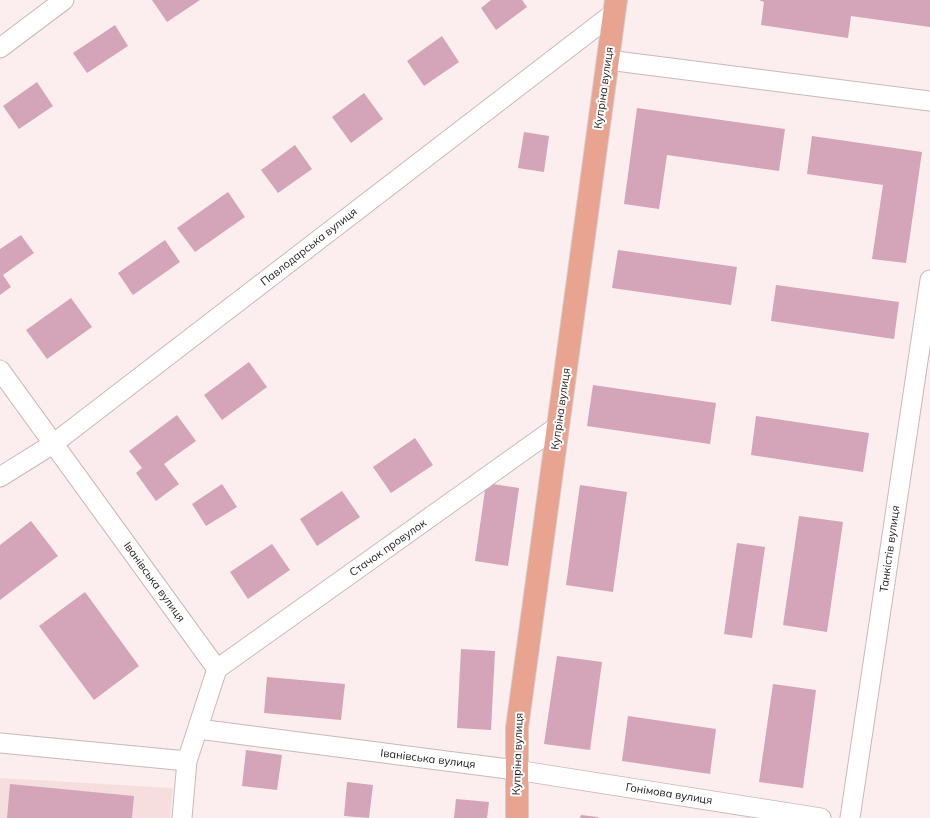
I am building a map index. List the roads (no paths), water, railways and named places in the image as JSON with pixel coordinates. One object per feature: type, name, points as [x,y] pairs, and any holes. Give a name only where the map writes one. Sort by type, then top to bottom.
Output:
[{"type":"main road","name":"Купріна вулиця","points":[[517,818],[517,728],[615,6]]},
{"type":"street","points":[[0,48],[64,0]]},
{"type":"street","name":"Павлодарська вулиця","points":[[0,477],[53,444],[615,6]]},
{"type":"street","points":[[608,60],[930,101]]},
{"type":"street","name":"Танкістів вулиця","points":[[850,818],[930,280]]},
{"type":"street","name":"Іванівська вулиця","points":[[0,370],[217,669]]},
{"type":"street","name":"Стачок провулок","points":[[217,669],[558,426]]},
{"type":"street","points":[[182,818],[187,761],[217,669]]},
{"type":"street","name":"Іванівська вулиця","points":[[198,729],[516,770]]},
{"type":"street","points":[[0,743],[187,761]]},
{"type":"street","name":"Гонімова вулиця","points":[[516,770],[821,818]]}]
